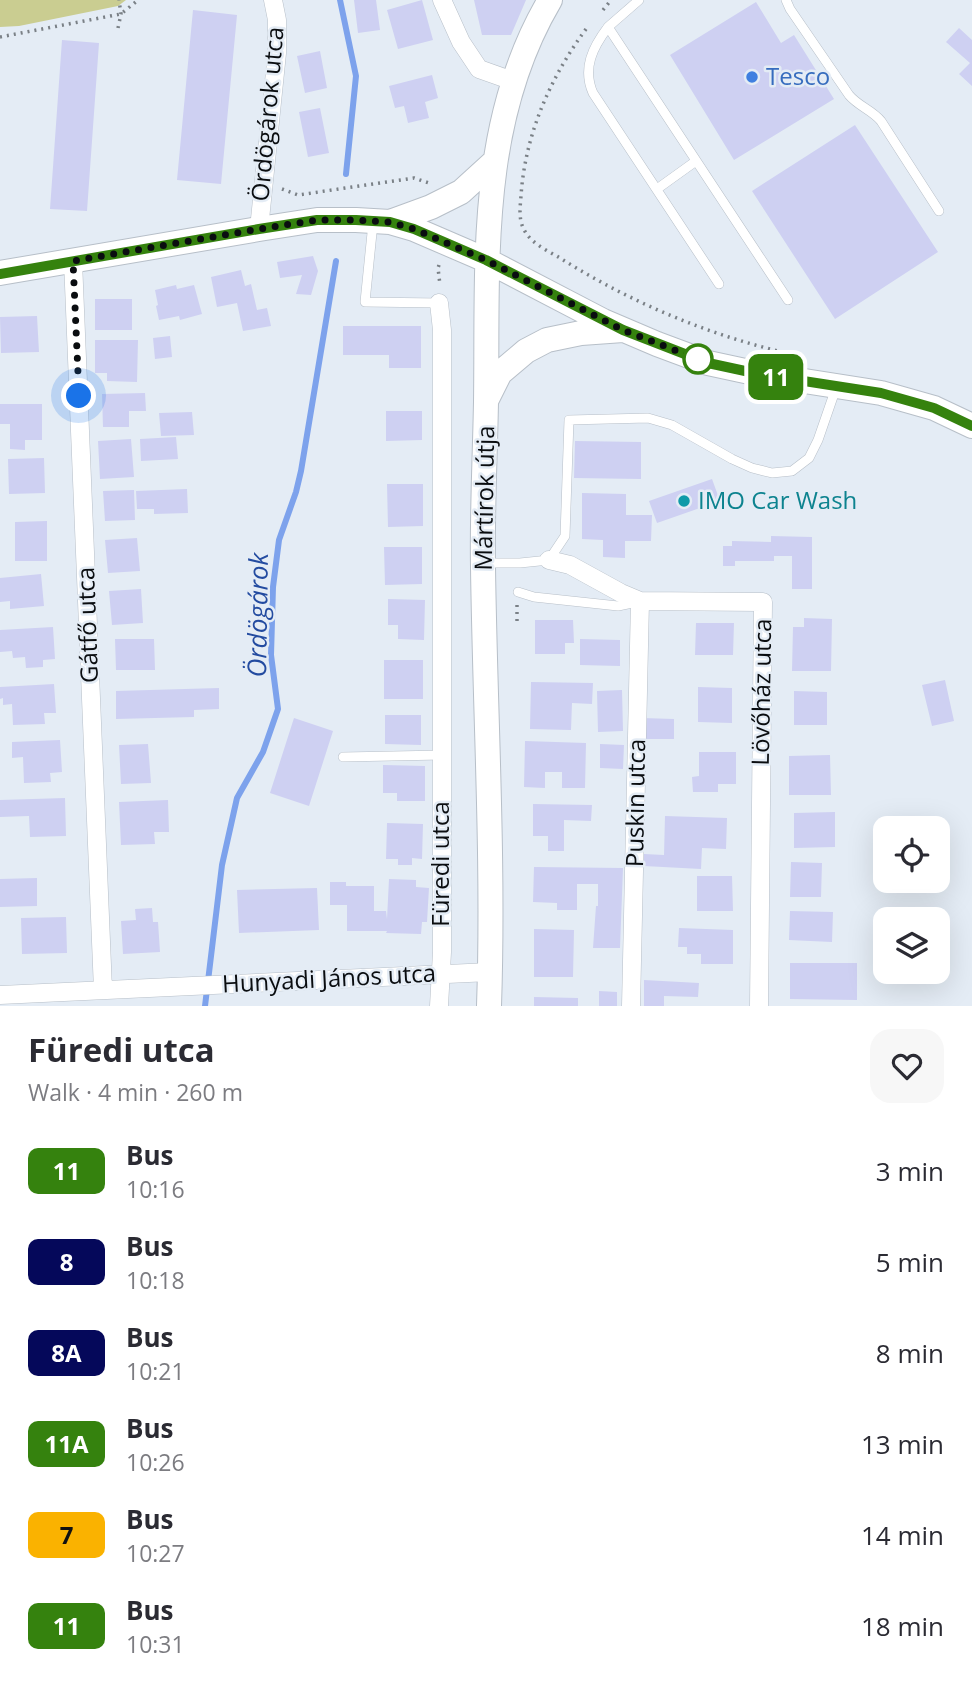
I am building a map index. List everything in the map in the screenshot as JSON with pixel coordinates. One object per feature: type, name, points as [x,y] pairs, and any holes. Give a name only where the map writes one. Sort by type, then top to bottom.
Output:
[{"type":"street","name":"Ördögárok utca","points":[[259,229],[277,53],[277,20],[273,0]]},
{"type":"street","points":[[442,0],[461,42],[480,69],[513,81]]},
{"type":"street","name":"Mártírok útja","points":[[489,1006],[483,563],[486,260],[500,130],[513,81],[538,20],[550,0]]},
{"type":"street","points":[[373,221],[431,207],[461,192],[495,161]]},
{"type":"street","points":[[0,274],[317,220],[373,221],[414,229],[486,260],[623,330],[708,363],[759,374],[881,393],[934,408],[972,426]]},
{"type":"street","name":"Gátfő utca","points":[[73,261],[103,990]]},
{"type":"street","name":"Füredi utca","points":[[439,1006],[442,974],[440,296]]},
{"type":"street","points":[[486,401],[500,373],[526,351],[547,340],[623,330]]},
{"type":"street","name":"Lövőház utca","points":[[549,560],[570,565],[640,601],[763,602],[759,1006]]},
{"type":"street","name":"Puskin utca","points":[[631,1006],[640,601]]},
{"type":"street","name":"Hunyadi János utca","points":[[0,995],[490,972]]},
{"type":"lane","points":[[639,0],[608,27],[599,39],[591,57],[588,74],[590,86],[719,284]]},
{"type":"lane","points":[[786,0],[849,95],[881,121],[939,211]]},
{"type":"lane","points":[[608,27],[788,300]]},
{"type":"lane","points":[[657,189],[696,161]]},
{"type":"lane","points":[[373,221],[365,302],[440,296]]},
{"type":"lane","points":[[483,563],[549,560],[565,536],[569,420],[648,418],[672,425],[752,468],[772,473],[792,471],[809,458],[837,386]]},
{"type":"lane","points":[[518,592],[534,597],[618,606],[640,601]]},
{"type":"lane","points":[[343,757],[442,754]]},
{"type":"path","points":[[118,28],[121,14],[119,0]]},
{"type":"path","points":[[0,37],[121,14],[138,0]]},
{"type":"path","points":[[602,11],[611,0]]},
{"type":"path","points":[[593,21],[560,69],[548,92],[528,147],[520,218],[525,232],[534,242],[582,272],[643,303],[723,335],[792,355]]},
{"type":"path","points":[[263,183],[298,195],[414,178],[432,183],[450,197]]},
{"type":"path","points":[[438,268],[440,296]]},
{"type":"green space","points":[[0,0],[126,0],[118,6],[19,26],[0,27]]},
{"type":"building","points":[[354,0],[376,0],[380,30],[358,33]]},
{"type":"building","points":[[422,0],[433,40],[398,49],[387,10]]},
{"type":"building","points":[[474,0],[526,0],[511,35],[482,35]]},
{"type":"building","name":"Tesco","points":[[756,2],[781,43],[794,35],[834,99],[734,160],[670,55]]},
{"type":"building","points":[[193,10],[237,15],[221,184],[177,180]]},
{"type":"building","points":[[959,28],[972,40],[972,86],[959,74],[970,63],[946,42]]},
{"type":"building","points":[[62,40],[99,43],[87,211],[50,209]]},
{"type":"building","points":[[320,51],[327,88],[305,93],[297,56]]},
{"type":"building","points":[[432,75],[438,98],[425,102],[429,118],[408,123],[404,106],[395,108],[389,86]]},
{"type":"building","points":[[320,108],[329,153],[308,157],[299,112]]},
{"type":"building","points":[[855,125],[938,252],[835,319],[752,191]]},
{"type":"building","points":[[313,256],[318,271],[311,295],[296,294],[302,275],[280,278],[277,262]]},
{"type":"building","points":[[241,270],[245,286],[251,284],[257,310],[267,308],[271,326],[243,331],[237,303],[217,307],[211,277]]},
{"type":"building","points":[[176,285],[177,289],[194,285],[202,314],[180,320],[179,316],[159,320],[155,290]]},
{"type":"building","points":[[95,299],[132,299],[132,330],[95,330]]},
{"type":"building","points":[[37,316],[39,352],[1,353],[0,317]]},
{"type":"building","points":[[343,326],[421,326],[421,368],[389,368],[389,355],[343,355]]},
{"type":"building","points":[[170,336],[172,357],[155,359],[153,338]]},
{"type":"building","points":[[95,340],[138,340],[137,382],[107,381],[107,373],[95,373]]},
{"type":"building","points":[[145,393],[146,411],[129,411],[129,427],[103,427],[102,394]]},
{"type":"building","points":[[0,404],[42,404],[42,440],[25,440],[25,450],[10,449],[10,424],[0,424]]},
{"type":"building","points":[[386,411],[422,411],[422,440],[386,441]]},
{"type":"building","points":[[192,412],[194,435],[161,436],[159,413]]},
{"type":"building","points":[[176,437],[178,459],[141,461],[140,439]]},
{"type":"building","points":[[131,439],[134,477],[100,479],[98,441]]},
{"type":"building","points":[[575,441],[641,442],[641,479],[574,478]]},
{"type":"building","points":[[44,458],[45,493],[9,494],[8,459]]},
{"type":"building","name":"IMO Car Wash","points":[[712,479],[720,501],[657,523],[649,501]]},
{"type":"building","points":[[387,484],[423,484],[423,526],[388,527]]},
{"type":"building","points":[[187,489],[188,513],[154,514],[154,509],[137,509],[136,491]]},
{"type":"building","points":[[134,490],[135,520],[105,521],[103,491]]},
{"type":"building","points":[[582,493],[626,494],[626,515],[652,515],[651,541],[625,541],[625,558],[603,557],[603,540],[582,539]]},
{"type":"building","points":[[47,521],[47,561],[15,561],[15,522]]},
{"type":"building","points":[[771,536],[812,537],[812,589],[792,589],[792,556],[774,556],[774,561],[735,561],[735,566],[723,566],[723,546],[732,546],[732,541],[771,542]]},
{"type":"building","points":[[137,538],[140,571],[108,573],[105,540]]},
{"type":"building","points":[[384,547],[422,547],[422,584],[385,585]]},
{"type":"building","points":[[41,574],[44,606],[10,609],[10,601],[0,602],[0,578]]},
{"type":"building","points":[[141,589],[143,623],[112,625],[109,591]]},
{"type":"building","points":[[388,599],[425,600],[424,640],[398,639],[398,625],[388,625]]},
{"type":"building","points":[[804,618],[832,619],[831,671],[792,671],[793,627],[804,627]]},
{"type":"building","points":[[535,620],[573,620],[574,643],[565,643],[565,654],[535,654]]},
{"type":"building","points":[[696,623],[734,623],[733,655],[695,655]]},
{"type":"building","points":[[53,627],[55,659],[43,660],[43,667],[26,668],[25,657],[13,658],[12,651],[0,652],[0,630]]},
{"type":"building","points":[[115,639],[154,639],[155,670],[116,670]]},
{"type":"building","points":[[580,639],[620,640],[620,666],[580,665]]},
{"type":"building","points":[[384,660],[423,660],[423,699],[384,699]]},
{"type":"building","points":[[945,680],[954,721],[932,726],[922,685]]},
{"type":"building","points":[[531,682],[593,683],[592,704],[572,703],[571,730],[530,729]]},
{"type":"building","points":[[54,684],[56,713],[44,713],[45,724],[13,725],[12,704],[3,705],[0,687]]},
{"type":"building","points":[[698,687],[732,688],[732,723],[698,722]]},
{"type":"building","points":[[219,688],[219,709],[194,710],[194,717],[116,719],[116,691]]},
{"type":"building","points":[[622,690],[623,731],[598,732],[597,691]]},
{"type":"building","points":[[794,691],[827,692],[827,725],[794,725]]},
{"type":"building","points":[[385,715],[421,715],[421,745],[385,744]]},
{"type":"building","points":[[294,718],[333,731],[309,806],[270,793]]},
{"type":"building","points":[[642,718],[674,719],[674,739],[641,739]]},
{"type":"building","points":[[60,740],[62,772],[50,773],[51,782],[24,783],[23,757],[12,758],[12,742]]},
{"type":"building","points":[[525,741],[586,743],[585,788],[562,788],[562,772],[545,772],[545,788],[524,787]]},
{"type":"building","points":[[148,744],[151,783],[121,784],[119,745]]},
{"type":"building","points":[[600,744],[624,745],[623,769],[600,768]]},
{"type":"building","points":[[699,752],[736,752],[736,784],[718,784],[718,792],[693,792],[692,777],[699,776]]},
{"type":"building","points":[[830,755],[831,795],[789,795],[789,756]]},
{"type":"building","points":[[383,765],[425,766],[425,801],[397,801],[397,793],[383,793]]},
{"type":"building","points":[[65,798],[66,836],[30,837],[29,816],[0,817],[0,800]]},
{"type":"building","points":[[168,800],[169,832],[154,832],[155,844],[121,845],[119,802]]},
{"type":"building","points":[[533,804],[592,805],[591,821],[564,820],[564,851],[548,851],[548,836],[533,836]]},
{"type":"building","points":[[835,812],[835,847],[794,848],[794,813]]},
{"type":"building","points":[[665,816],[727,818],[726,849],[702,848],[701,869],[644,866],[644,854],[664,855]]},
{"type":"building","points":[[387,823],[423,824],[422,859],[412,858],[412,865],[398,865],[398,859],[386,859]]},
{"type":"building","points":[[791,862],[822,863],[821,897],[790,897]]},
{"type":"building","points":[[534,867],[623,868],[620,948],[593,948],[598,884],[577,884],[577,910],[557,910],[557,903],[533,902]]},
{"type":"building","points":[[697,876],[732,876],[733,911],[697,911]]},
{"type":"building","points":[[37,878],[37,906],[0,907],[0,879]]},
{"type":"building","points":[[389,879],[416,880],[416,887],[429,888],[427,922],[422,922],[421,934],[347,931],[347,905],[330,905],[330,882],[346,882],[346,886],[374,886],[374,911],[386,911],[387,919]]},
{"type":"building","points":[[317,888],[319,930],[239,933],[237,890]]},
{"type":"building","points":[[152,908],[153,922],[158,922],[160,952],[123,954],[121,921],[136,920],[135,909]]},
{"type":"building","points":[[790,911],[833,912],[832,942],[789,940]]},
{"type":"building","points":[[66,917],[67,953],[22,954],[21,918]]},
{"type":"building","points":[[679,928],[733,930],[733,964],[701,964],[701,954],[687,954],[687,947],[678,947]]},
{"type":"building","points":[[534,929],[574,930],[573,977],[534,977]]},
{"type":"building","points":[[790,963],[857,963],[857,1000],[790,999]]},
{"type":"building","points":[[644,980],[699,983],[698,997],[664,996],[664,1006],[644,1006]]},
{"type":"building","points":[[599,991],[617,992],[617,1006],[599,1006]]},
{"type":"building","points":[[534,997],[578,998],[578,1006],[534,1006]]},
{"type":"waterway","name":"Ördögárok","points":[[340,0],[356,76],[346,174]]},
{"type":"waterway","name":"Ördögárok","points":[[205,1006],[222,865],[237,798],[263,752],[278,709],[271,655],[273,587],[279,540],[301,471],[336,261]]},
{"type":"bus line","name":"11","points":[[0,274],[317,220],[390,222],[414,229],[486,260],[623,330],[708,363],[759,374],[881,393],[934,408],[972,426]]},
{"type":"place","name":"Tesco","points":[[752,77]]},
{"type":"place","name":"IMO Car Wash","points":[[684,501]]},
{"type":"route","points":[[79,396],[73,261],[317,220],[390,222],[414,229],[486,260],[603,321],[657,344],[708,363],[698,359]]}]
